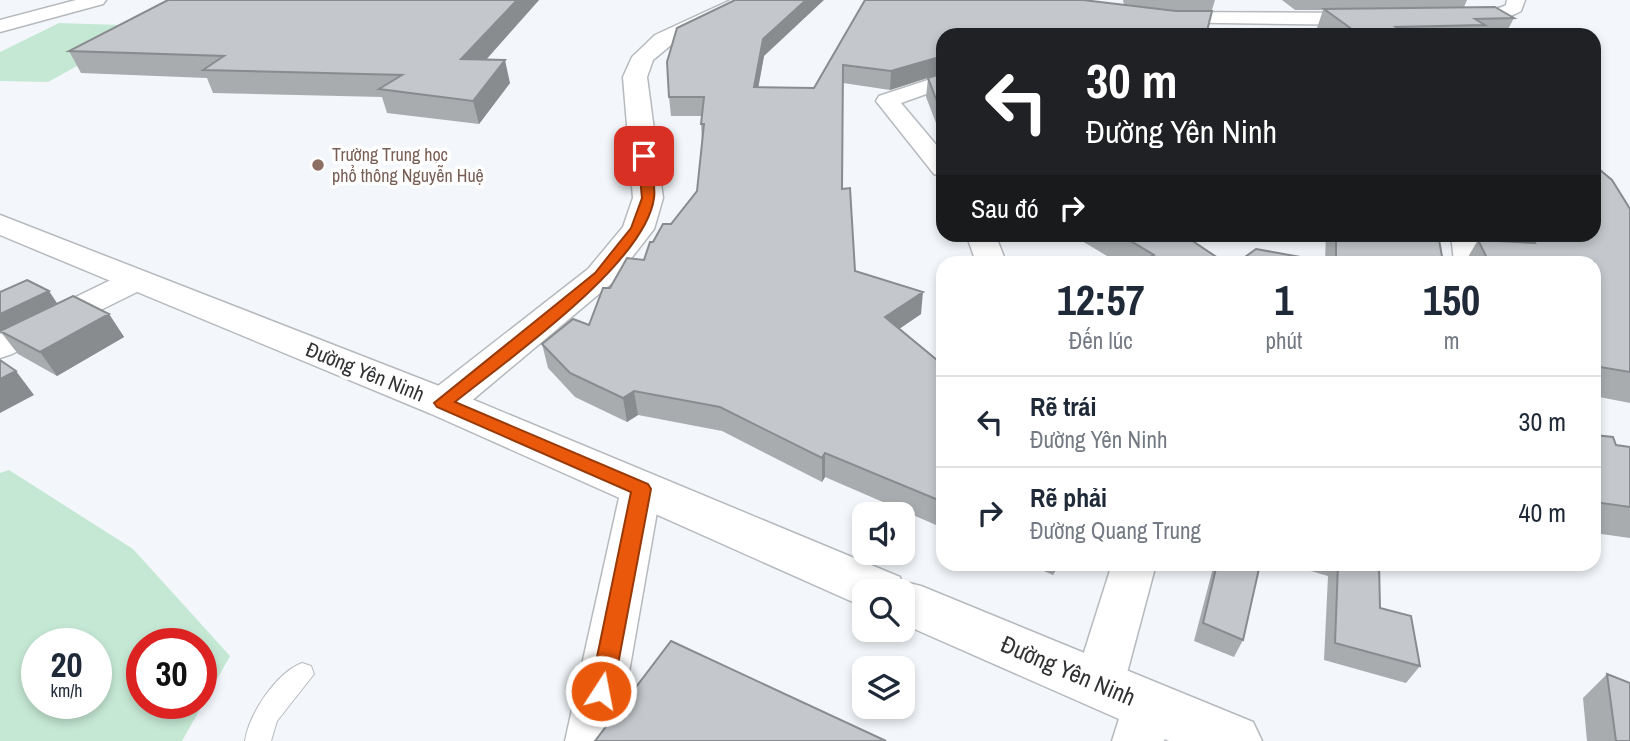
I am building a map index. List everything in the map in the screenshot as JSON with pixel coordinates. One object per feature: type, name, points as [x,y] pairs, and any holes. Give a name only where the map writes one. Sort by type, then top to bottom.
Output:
[{"type":"main road","points":[[443,403],[600,276],[638,229],[648,198],[636,108],[635,77],[643,57],[663,40],[747,0]]},
{"type":"main road","name":"Đường Yên Ninh","points":[[0,224],[443,403],[852,579]]},
{"type":"main road","name":"Đường Yên Ninh","points":[[915,606],[1098,684],[1143,723],[1233,741]]},
{"type":"street","points":[[0,26],[97,0]]},
{"type":"street","points":[[1437,19],[1476,19],[1502,15],[1515,7],[1516,0]]},
{"type":"street","points":[[1146,17],[1206,20],[1386,19]]},
{"type":"street","points":[[936,83],[887,101],[936,161]]},
{"type":"street","points":[[0,347],[136,280]]},
{"type":"street","points":[[591,741],[641,489]]},
{"type":"street","points":[[1098,684],[1131,571]]},
{"type":"lane","points":[[258,741],[259,730],[267,713],[302,674]]},
{"type":"green space","points":[[59,23],[150,26],[48,82],[0,81],[0,52]]},
{"type":"green space","points":[[9,470],[133,549],[205,628],[126,628],[126,719],[194,719],[182,741],[0,741],[0,473]]},
{"type":"green space","points":[[217,642],[230,656],[217,679]]},
{"type":"building","points":[[168,0],[517,0],[461,59],[505,60],[473,101],[379,89],[402,75],[203,70],[224,56],[69,51]]},
{"type":"building","points":[[735,0],[806,0],[763,39],[754,87],[814,88],[865,0],[1083,0],[1176,11],[1212,11],[1208,28],[936,28],[936,58],[891,71],[843,65],[842,189],[850,188],[855,271],[923,292],[885,317],[936,359],[936,499],[825,453],[822,458],[720,407],[634,391],[623,398],[570,373],[542,344],[573,319],[589,325],[603,288],[610,288],[627,258],[644,260],[650,242],[653,242],[663,224],[671,224],[697,191],[704,97],[669,97],[667,62],[677,28]]},
{"type":"building","points":[[1495,7],[1514,18],[1475,19],[1485,25],[1350,28],[1324,9]]},
{"type":"building","points":[[936,75],[936,99],[928,78]]},
{"type":"building","points":[[1601,171],[1612,180],[1630,209],[1630,372],[1601,367],[1601,256],[1486,256],[1479,242],[1601,242]]},
{"type":"building","points":[[1132,242],[1194,242],[1215,256],[1152,256],[1154,255]]},
{"type":"building","points":[[1336,242],[1439,242],[1442,256],[1336,256]]},
{"type":"building","points":[[1256,249],[1295,256],[1246,256]]},
{"type":"building","points":[[27,280],[49,291],[0,314],[0,292]]},
{"type":"building","points":[[73,296],[109,314],[40,352],[0,331]]},
{"type":"building","points":[[0,360],[16,371],[0,379]]},
{"type":"building","points":[[1601,436],[1613,437],[1616,445],[1630,447],[1630,507],[1601,503]]},
{"type":"building","points":[[1215,571],[1258,571],[1243,640],[1203,623]]},
{"type":"building","points":[[1338,571],[1379,571],[1380,608],[1411,616],[1420,666],[1335,643]]},
{"type":"building","points":[[671,641],[886,741],[595,741]]},
{"type":"building","points":[[1607,674],[1630,683],[1630,741],[1616,741]]},
{"type":"place","name":"Trường Trung học phổ thông Nguyễn Huệ","points":[[318,165]]},
{"type":"route","points":[[601,691],[641,489],[443,403],[600,276],[638,229],[648,198],[644,156]]}]
